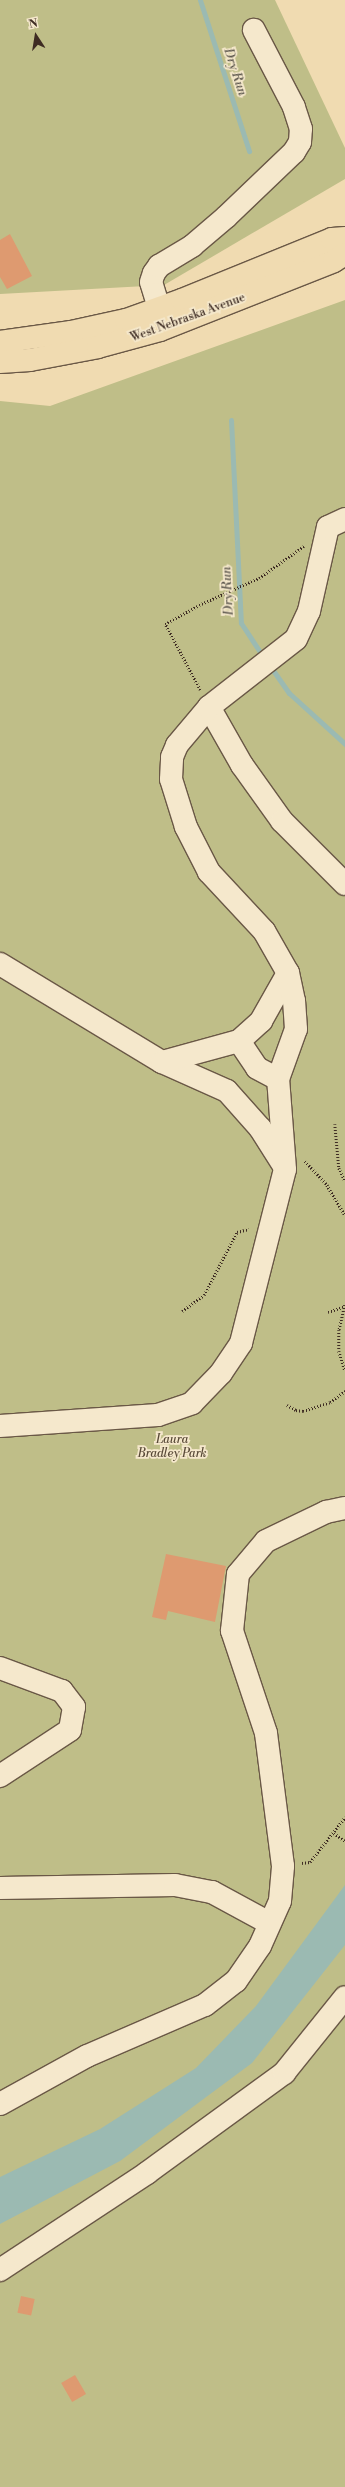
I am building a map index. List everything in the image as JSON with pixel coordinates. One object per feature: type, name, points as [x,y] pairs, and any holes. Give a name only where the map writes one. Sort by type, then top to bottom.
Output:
[{"type":"main road","name":"West Nebraska Avenue","points":[[0,342],[71,332],[126,320],[332,239],[345,238]]},
{"type":"main road","name":"West Nebraska Avenue","points":[[0,362],[30,360],[98,347],[160,330],[320,267],[345,254]]},
{"type":"lane","points":[[159,308],[150,282],[154,272],[160,266],[192,246],[226,217],[294,152],[300,142],[301,129],[294,107],[254,30]]},
{"type":"lane","points":[[0,1426],[158,1415],[192,1403],[222,1373],[241,1343],[271,1224],[294,1164],[278,1079],[296,1029],[294,1001],[288,973],[264,930],[209,872],[186,827],[171,779],[172,757],[177,745],[209,707],[296,640],[310,611],[336,523]]},
{"type":"lane","points":[[209,707],[242,765],[282,821],[345,884]]},
{"type":"lane","points":[[0,964],[162,1062],[227,1092],[294,1164]]},
{"type":"lane","points":[[162,1062],[239,1041],[261,1021],[288,973]]},
{"type":"lane","points":[[239,1041],[257,1068],[278,1079]]},
{"type":"lane","points":[[0,2104],[88,2056],[205,2005],[236,1981],[260,1946],[280,1901],[283,1866],[266,1733],[232,1631],[238,1574],[266,1541],[326,1512],[345,1508]]},
{"type":"lane","points":[[0,1668],[62,1691],[74,1707],[70,1730],[0,1776]]},
{"type":"lane","points":[[0,1888],[175,1885],[212,1892],[269,1923]]},
{"type":"lane","points":[[0,2270],[148,2174],[284,2073],[345,1997]]},
{"type":"path","points":[[209,707],[165,624],[199,605],[259,578],[285,561],[336,523]]},
{"type":"path","points":[[335,1124],[339,1168],[345,1181]]},
{"type":"path","points":[[294,1164],[327,1185],[345,1215]]},
{"type":"path","points":[[182,1311],[204,1295],[237,1232],[271,1224]]},
{"type":"path","points":[[328,1312],[345,1306]]},
{"type":"path","points":[[345,1306],[339,1330],[339,1351],[345,1371]]},
{"type":"path","points":[[287,1405],[296,1410],[303,1411],[330,1402],[345,1392]]},
{"type":"path","points":[[283,1866],[310,1862],[345,1817]]},
{"type":"path","points":[[334,1833],[345,1841]]},
{"type":"green space","points":[[0,0],[275,0],[345,148],[345,179],[164,285],[0,294]]},
{"type":"green space","name":"Laura Bradley Park","points":[[345,300],[345,2487],[0,2487],[0,401],[50,406]]},
{"type":"water","points":[[345,1885],[345,1945],[252,2063],[120,2161],[0,2224],[0,2177],[100,2129],[196,2068],[256,2006]]},
{"type":"building","points":[[10,234],[32,276],[7,289],[0,277],[0,240]]},
{"type":"building","points":[[166,1554],[226,1566],[215,1622],[168,1611],[166,1620],[152,1617]]},
{"type":"building","points":[[21,2296],[35,2299],[31,2316],[17,2313]]},
{"type":"building","points":[[75,2375],[86,2394],[72,2402],[61,2383]]},
{"type":"waterway","name":"Dry Run","points":[[200,0],[249,151]]},
{"type":"waterway","name":"Dry Run","points":[[231,420],[241,623],[264,658]]},
{"type":"waterway","name":"Dry Run","points":[[270,666],[289,693],[345,744]]}]
